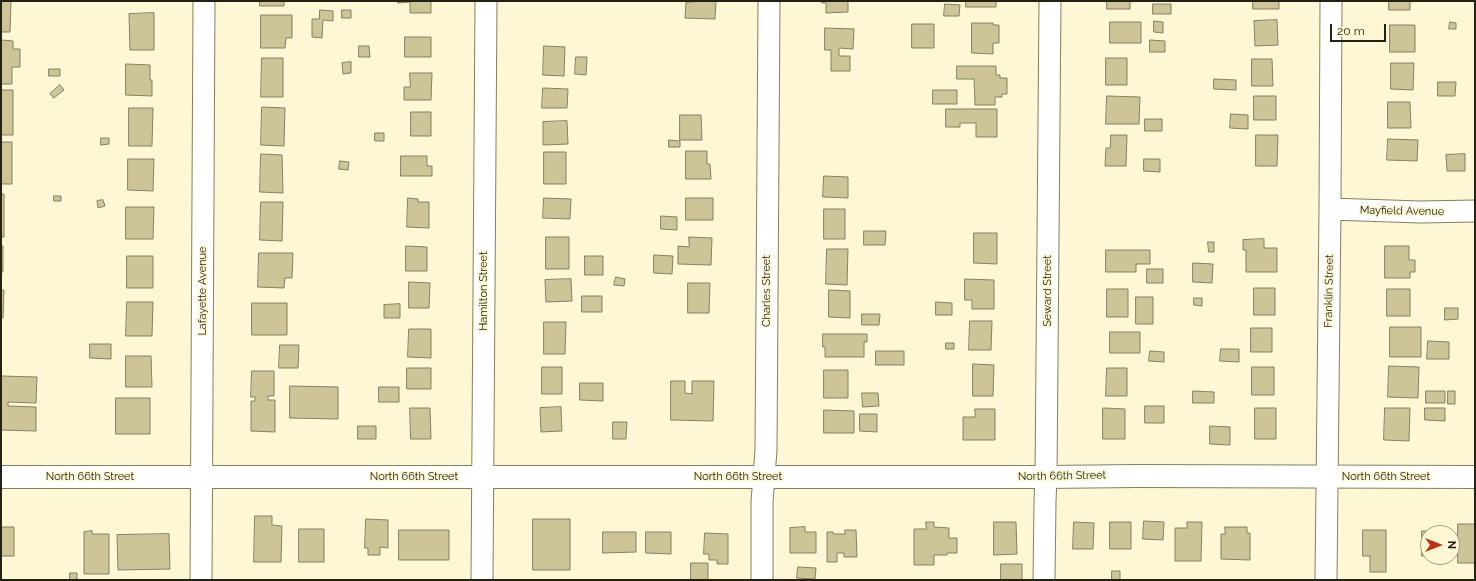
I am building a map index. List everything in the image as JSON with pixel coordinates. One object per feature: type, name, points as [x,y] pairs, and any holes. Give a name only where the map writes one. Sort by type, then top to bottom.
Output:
[{"type":"street","name":"Lafayette Avenue","points":[[201,580],[204,1]]},
{"type":"street","name":"Hamilton Street","points":[[482,580],[486,1]]},
{"type":"street","name":"Charles Street","points":[[762,580],[762,502],[766,443],[769,1]]},
{"type":"street","name":"Seward Street","points":[[1044,580],[1050,1]]},
{"type":"street","name":"Franklin Street","points":[[1326,580],[1331,1]]},
{"type":"street","name":"Mayfield Avenue","points":[[1330,209],[1420,212],[1475,211]]},
{"type":"street","name":"North 66th Street","points":[[1,477],[1475,477]]},
{"type":"building","points":[[1,1],[11,1],[10,32],[1,32]]},
{"type":"building","points":[[260,1],[284,1],[284,6],[260,6]]},
{"type":"building","points":[[398,1],[431,1],[431,13],[410,13],[410,2],[398,3]]},
{"type":"building","points":[[716,1],[715,19],[685,18],[686,2]]},
{"type":"building","points":[[822,1],[848,1],[848,12],[826,13],[826,3],[822,3]]},
{"type":"building","points":[[966,1],[996,1],[996,7],[966,7]]},
{"type":"building","points":[[1107,1],[1130,1],[1130,9],[1107,9]]},
{"type":"building","points":[[1253,1],[1279,1],[1279,9],[1253,9]]},
{"type":"building","points":[[1389,1],[1410,1],[1410,10],[1389,10]]},
{"type":"building","points":[[945,4],[960,5],[959,16],[944,16]]},
{"type":"building","points":[[1153,4],[1171,4],[1171,14],[1153,14]]},
{"type":"building","points":[[320,10],[333,11],[333,21],[323,20],[322,38],[312,37],[312,19],[319,19]]},
{"type":"building","points":[[342,10],[351,10],[351,18],[342,18]]},
{"type":"building","points":[[154,13],[154,50],[130,50],[129,14]]},
{"type":"building","points":[[261,15],[292,15],[292,38],[286,38],[285,48],[261,48]]},
{"type":"building","points":[[1277,20],[1278,45],[1255,46],[1254,21]]},
{"type":"building","points":[[1154,21],[1163,22],[1163,33],[1154,32]]},
{"type":"building","points":[[1110,22],[1141,22],[1141,43],[1110,43]]},
{"type":"building","points":[[1450,22],[1456,23],[1456,29],[1449,29]]},
{"type":"building","points":[[972,23],[993,23],[993,25],[999,25],[999,43],[993,43],[993,54],[972,53]]},
{"type":"building","points":[[912,24],[934,24],[934,48],[912,48]]},
{"type":"building","points":[[1390,25],[1415,25],[1415,52],[1390,52]]},
{"type":"building","points":[[825,28],[854,29],[853,49],[839,48],[839,56],[850,56],[850,71],[831,71],[831,50],[825,50]]},
{"type":"building","points":[[405,37],[431,37],[431,57],[405,57]]},
{"type":"building","points":[[1,40],[13,41],[13,49],[20,49],[20,67],[12,67],[12,84],[1,84]]},
{"type":"building","points":[[1150,40],[1165,41],[1165,52],[1150,52]]},
{"type":"building","points":[[359,46],[369,46],[370,57],[359,57]]},
{"type":"building","points":[[544,46],[565,47],[564,76],[543,75]]},
{"type":"building","points":[[576,57],[587,57],[586,75],[575,74]]},
{"type":"building","points":[[262,58],[283,58],[283,97],[261,97]]},
{"type":"building","points":[[1106,58],[1127,58],[1127,85],[1106,85]]},
{"type":"building","points":[[1252,59],[1272,59],[1273,86],[1252,86]]},
{"type":"building","points":[[351,62],[351,73],[343,74],[342,63]]},
{"type":"building","points":[[1391,63],[1414,63],[1413,90],[1391,89]]},
{"type":"building","points":[[126,64],[150,65],[152,96],[126,95]]},
{"type":"building","points":[[957,66],[996,66],[996,75],[1000,75],[1000,78],[1007,78],[1007,94],[1002,94],[1002,97],[995,97],[995,105],[975,105],[974,79],[957,79]]},
{"type":"building","points":[[49,69],[60,69],[60,76],[49,76]]},
{"type":"building","points":[[410,73],[432,73],[431,100],[404,100],[404,87],[410,87]]},
{"type":"building","points":[[1214,79],[1236,80],[1236,90],[1214,89]]},
{"type":"building","points":[[1438,82],[1456,82],[1455,96],[1438,96]]},
{"type":"building","points":[[60,85],[64,90],[54,98],[50,94]]},
{"type":"building","points":[[543,88],[568,89],[567,108],[542,108]]},
{"type":"building","points":[[1,90],[13,90],[13,135],[1,135]]},
{"type":"building","points":[[933,90],[957,90],[957,104],[933,104]]},
{"type":"building","points":[[1107,96],[1140,97],[1139,124],[1106,124]]},
{"type":"building","points":[[1254,96],[1276,96],[1276,120],[1254,120]]},
{"type":"building","points":[[1388,102],[1410,102],[1411,128],[1388,128]]},
{"type":"building","points":[[262,107],[285,108],[284,146],[261,145]]},
{"type":"building","points":[[129,108],[153,108],[152,146],[129,146]]},
{"type":"building","points":[[946,109],[997,109],[997,137],[976,137],[976,123],[960,123],[960,127],[946,127]]},
{"type":"building","points":[[411,112],[431,112],[431,136],[411,136]]},
{"type":"building","points":[[1231,114],[1248,115],[1248,129],[1230,128]]},
{"type":"building","points":[[680,115],[701,115],[702,140],[680,140]]},
{"type":"building","points":[[1145,119],[1162,119],[1162,131],[1145,131]]},
{"type":"building","points":[[567,121],[568,144],[543,145],[543,122]]},
{"type":"building","points":[[375,133],[384,133],[384,141],[375,141]]},
{"type":"building","points":[[1111,135],[1127,135],[1126,166],[1105,166],[1106,148],[1110,148]]},
{"type":"building","points":[[1256,135],[1278,135],[1277,166],[1256,166]]},
{"type":"building","points":[[101,138],[109,138],[109,144],[101,145]]},
{"type":"building","points":[[1388,139],[1418,140],[1417,161],[1387,160]]},
{"type":"building","points":[[669,140],[680,141],[680,147],[669,147]]},
{"type":"building","points":[[1,142],[12,142],[12,184],[1,184]]},
{"type":"building","points":[[686,151],[707,151],[707,164],[710,164],[711,179],[686,179]]},
{"type":"building","points":[[544,152],[566,152],[566,184],[544,184]]},
{"type":"building","points":[[261,154],[282,155],[283,193],[260,192]]},
{"type":"building","points":[[1465,154],[1465,171],[1447,171],[1446,155]]},
{"type":"building","points":[[401,156],[427,156],[427,166],[432,166],[432,176],[401,176]]},
{"type":"building","points":[[128,159],[154,159],[153,191],[128,190]]},
{"type":"building","points":[[1144,159],[1160,159],[1160,172],[1144,171]]},
{"type":"building","points":[[340,161],[349,162],[348,170],[339,169]]},
{"type":"building","points":[[824,176],[848,177],[848,198],[823,197]]},
{"type":"building","points":[[1,194],[4,194],[4,237],[1,237]]},
{"type":"building","points":[[54,196],[61,196],[61,201],[54,201]]},
{"type":"building","points":[[408,198],[418,199],[418,202],[429,202],[429,228],[407,227]]},
{"type":"building","points":[[544,198],[571,199],[570,219],[543,218]]},
{"type":"building","points":[[686,198],[713,198],[713,220],[686,220]]},
{"type":"building","points":[[103,200],[105,206],[98,208],[97,201]]},
{"type":"building","points":[[261,202],[283,202],[282,241],[260,240]]},
{"type":"building","points":[[126,207],[154,207],[153,239],[126,239]]},
{"type":"building","points":[[824,209],[845,209],[845,239],[824,239]]},
{"type":"building","points":[[661,216],[677,217],[677,230],[661,229]]},
{"type":"building","points":[[864,231],[886,231],[885,245],[864,245]]},
{"type":"building","points":[[974,233],[997,233],[997,264],[974,263]]},
{"type":"building","points":[[546,237],[569,237],[569,269],[546,269]]},
{"type":"building","points":[[689,237],[712,238],[711,265],[678,264],[678,246],[689,247]]},
{"type":"building","points":[[1264,239],[1264,248],[1277,248],[1277,272],[1246,272],[1246,250],[1243,250],[1243,240]]},
{"type":"building","points":[[1208,242],[1214,242],[1214,252],[1209,252]]},
{"type":"building","points":[[1,246],[3,246],[3,272],[1,272]]},
{"type":"building","points":[[406,246],[427,247],[427,271],[406,271]]},
{"type":"building","points":[[1385,246],[1409,246],[1409,260],[1415,260],[1415,272],[1410,272],[1410,278],[1385,278]]},
{"type":"building","points":[[827,249],[848,249],[847,285],[826,284]]},
{"type":"building","points":[[1106,250],[1150,250],[1150,264],[1136,264],[1136,272],[1106,272]]},
{"type":"building","points":[[259,253],[293,253],[292,278],[285,278],[284,288],[258,287]]},
{"type":"building","points":[[654,255],[673,256],[672,274],[654,273]]},
{"type":"building","points":[[127,256],[153,256],[153,288],[127,288]]},
{"type":"building","points":[[585,256],[603,256],[603,275],[585,275]]},
{"type":"building","points":[[1193,263],[1213,264],[1212,283],[1193,282]]},
{"type":"building","points":[[1147,269],[1163,269],[1163,283],[1147,283]]},
{"type":"building","points":[[616,277],[625,279],[624,286],[614,285]]},
{"type":"building","points":[[571,279],[572,301],[546,302],[545,280]]},
{"type":"building","points":[[965,279],[994,280],[994,309],[972,309],[972,300],[965,300]]},
{"type":"building","points":[[409,282],[430,283],[429,308],[409,308]]},
{"type":"building","points":[[688,283],[710,283],[709,313],[688,313]]},
{"type":"building","points":[[1254,288],[1275,288],[1275,315],[1254,315]]},
{"type":"building","points":[[1107,289],[1128,289],[1128,317],[1107,317]]},
{"type":"building","points":[[1387,289],[1410,289],[1410,316],[1387,316]]},
{"type":"building","points":[[1,290],[4,290],[3,318],[1,318]]},
{"type":"building","points":[[829,290],[850,291],[850,318],[829,317]]},
{"type":"building","points":[[582,296],[602,296],[602,312],[582,312]]},
{"type":"building","points":[[1136,297],[1153,297],[1153,324],[1136,324]]},
{"type":"building","points":[[1194,298],[1202,298],[1202,306],[1194,305]]},
{"type":"building","points":[[127,302],[153,302],[152,336],[126,336]]},
{"type":"building","points":[[936,302],[952,303],[952,315],[936,315]]},
{"type":"building","points":[[252,303],[287,303],[287,335],[252,335]]},
{"type":"building","points":[[400,304],[400,318],[384,318],[384,305]]},
{"type":"building","points":[[1445,308],[1458,308],[1458,319],[1445,320]]},
{"type":"building","points":[[862,314],[880,314],[879,325],[862,325]]},
{"type":"building","points":[[970,321],[992,321],[991,350],[969,350]]},
{"type":"building","points":[[544,322],[566,322],[565,354],[544,354]]},
{"type":"building","points":[[1390,327],[1421,327],[1421,357],[1390,357]]},
{"type":"building","points":[[1251,328],[1272,328],[1272,352],[1251,352]]},
{"type":"building","points":[[409,329],[431,329],[431,358],[408,357]]},
{"type":"building","points":[[1110,332],[1140,332],[1140,353],[1110,353]]},
{"type":"building","points":[[823,334],[867,334],[867,342],[864,342],[864,357],[825,357]]},
{"type":"building","points":[[1428,341],[1449,342],[1449,359],[1427,359]]},
{"type":"building","points":[[946,343],[954,343],[954,349],[946,349]]},
{"type":"building","points":[[90,344],[111,344],[111,359],[90,358]]},
{"type":"building","points":[[280,345],[299,345],[298,368],[279,368]]},
{"type":"building","points":[[1221,349],[1239,349],[1239,362],[1220,361]]},
{"type":"building","points":[[876,351],[904,351],[904,365],[876,365]]},
{"type":"building","points":[[1150,351],[1164,352],[1164,362],[1149,361]]},
{"type":"building","points":[[126,356],[151,356],[152,387],[126,387]]},
{"type":"building","points":[[973,364],[994,365],[993,396],[973,396]]},
{"type":"building","points":[[1389,366],[1419,367],[1418,398],[1388,397]]},
{"type":"building","points":[[542,367],[562,367],[562,394],[542,394]]},
{"type":"building","points":[[1252,367],[1274,367],[1274,395],[1252,395]]},
{"type":"building","points":[[407,368],[431,368],[431,389],[407,389]]},
{"type":"building","points":[[1107,368],[1127,368],[1127,396],[1106,396]]},
{"type":"building","points":[[824,370],[848,370],[848,398],[824,398]]},
{"type":"building","points":[[252,371],[274,371],[274,396],[268,396],[268,400],[275,400],[275,432],[251,431],[251,401],[255,401],[255,397],[251,397]]},
{"type":"building","points":[[1,376],[37,377],[36,403],[8,402],[8,406],[36,407],[36,431],[1,430]]},
{"type":"building","points":[[671,381],[685,381],[685,393],[692,394],[692,381],[714,381],[713,421],[671,420]]},
{"type":"building","points":[[580,383],[603,383],[603,401],[580,400]]},
{"type":"building","points":[[290,386],[338,387],[338,419],[290,418]]},
{"type":"building","points":[[379,387],[399,387],[399,402],[379,402]]},
{"type":"building","points":[[1193,391],[1214,392],[1214,403],[1193,403]]},
{"type":"building","points":[[1426,391],[1445,391],[1445,403],[1426,403]]},
{"type":"building","points":[[1448,391],[1455,391],[1455,404],[1448,404]]},
{"type":"building","points":[[862,393],[878,393],[879,406],[863,407]]},
{"type":"building","points":[[116,398],[150,398],[150,434],[116,434]]},
{"type":"building","points":[[1145,406],[1164,406],[1164,423],[1145,423]]},
{"type":"building","points":[[561,407],[562,431],[541,432],[540,408]]},
{"type":"building","points":[[410,408],[430,408],[431,439],[411,439]]},
{"type":"building","points":[[1103,408],[1125,409],[1125,439],[1103,439]]},
{"type":"building","points":[[1255,408],[1276,408],[1276,439],[1255,439]]},
{"type":"building","points":[[1385,408],[1410,408],[1409,441],[1384,440]]},
{"type":"building","points":[[1425,408],[1445,408],[1445,421],[1425,420]]},
{"type":"building","points":[[975,409],[995,409],[995,440],[963,440],[963,417],[975,417]]},
{"type":"building","points":[[824,410],[854,411],[854,433],[824,433]]},
{"type":"building","points":[[860,414],[877,414],[877,432],[860,431]]},
{"type":"building","points":[[613,422],[627,422],[626,439],[613,439]]},
{"type":"building","points":[[358,426],[376,426],[376,439],[358,439]]},
{"type":"building","points":[[1210,426],[1230,427],[1230,445],[1210,444]]},
{"type":"building","points":[[255,516],[272,516],[272,525],[282,526],[281,562],[254,562]]},
{"type":"building","points":[[366,519],[388,520],[388,548],[380,547],[380,555],[368,555],[368,548],[365,548]]},
{"type":"building","points":[[533,519],[570,519],[570,570],[533,570]]},
{"type":"building","points":[[1144,521],[1164,522],[1163,540],[1143,539]]},
{"type":"building","points":[[926,522],[934,522],[934,527],[949,528],[949,538],[957,538],[957,553],[934,555],[934,565],[914,565],[914,529],[926,529]]},
{"type":"building","points":[[994,522],[1016,522],[1017,554],[994,555]]},
{"type":"building","points":[[1074,522],[1094,523],[1093,549],[1073,549]]},
{"type":"building","points":[[1110,522],[1131,522],[1131,549],[1110,549]]},
{"type":"building","points":[[1187,522],[1202,522],[1201,561],[1175,561],[1175,528],[1187,528]]},
{"type":"building","points":[[1475,524],[1475,563],[1460,563],[1460,525],[1458,525]]},
{"type":"building","points":[[1,527],[14,527],[14,556],[1,556]]},
{"type":"building","points":[[805,527],[805,532],[816,532],[816,553],[790,553],[790,528]]},
{"type":"building","points":[[1225,527],[1247,527],[1247,533],[1250,533],[1250,560],[1221,559],[1221,534],[1225,534]]},
{"type":"building","points":[[299,529],[324,529],[324,562],[299,562]]},
{"type":"building","points":[[399,530],[449,530],[449,560],[399,560]]},
{"type":"building","points":[[845,530],[856,530],[857,557],[844,557],[844,553],[837,553],[837,562],[827,562],[827,532],[833,532],[833,534],[845,534]]},
{"type":"building","points":[[1363,530],[1386,530],[1386,572],[1370,572],[1370,556],[1363,556]]},
{"type":"building","points":[[92,531],[92,534],[109,534],[109,574],[84,574],[84,532]]},
{"type":"building","points":[[603,532],[636,532],[636,552],[603,553]]},
{"type":"building","points":[[646,532],[671,532],[671,554],[646,553]]},
{"type":"building","points":[[705,533],[728,534],[728,564],[717,564],[717,560],[709,560],[709,554],[704,554]]},
{"type":"building","points":[[169,534],[170,569],[118,570],[117,535]]},
{"type":"building","points":[[691,563],[708,563],[708,580],[691,580]]},
{"type":"building","points":[[1001,564],[1022,564],[1022,580],[1001,580]]},
{"type":"building","points":[[798,567],[816,568],[815,579],[797,578]]},
{"type":"building","points":[[1112,571],[1120,571],[1120,580],[1112,580]]},
{"type":"building","points":[[70,573],[77,573],[77,580],[70,580]]}]
